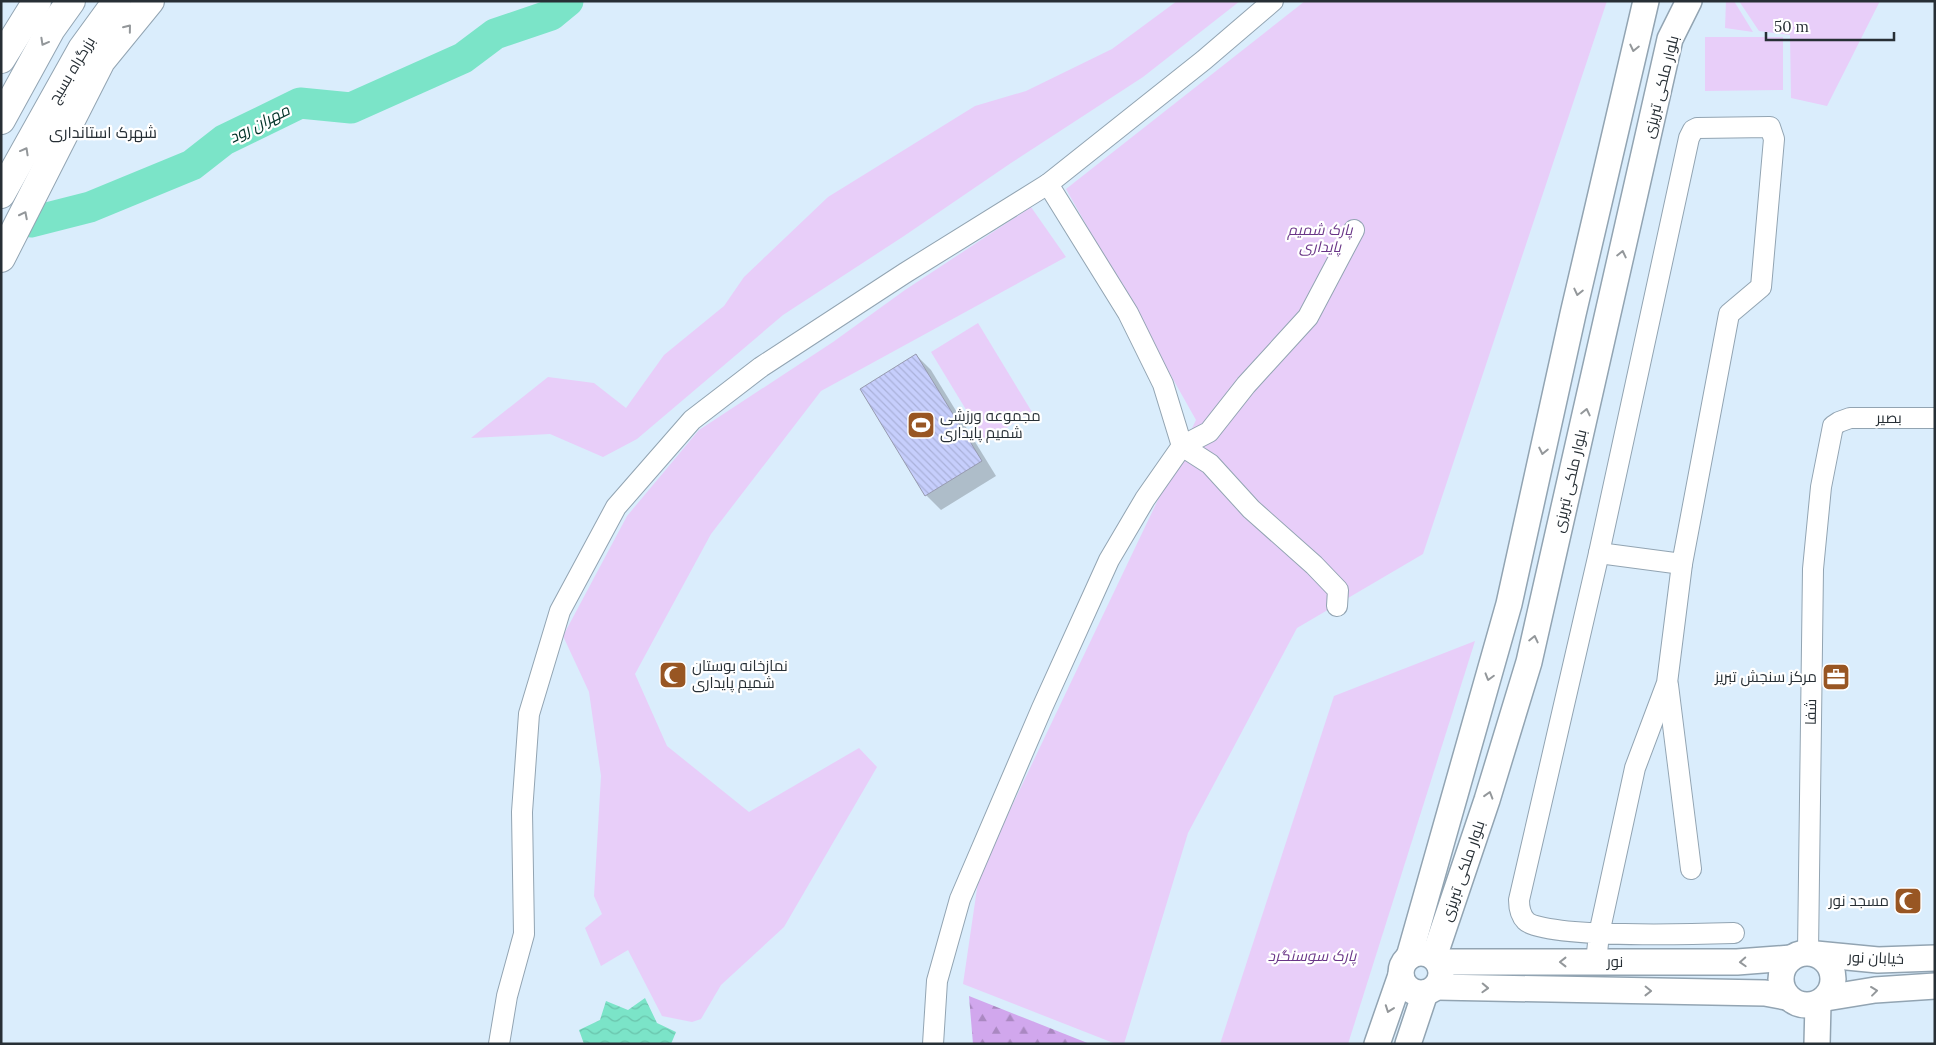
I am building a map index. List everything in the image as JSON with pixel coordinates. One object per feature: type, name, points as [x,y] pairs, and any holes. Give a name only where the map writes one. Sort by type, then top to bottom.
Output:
[{"type":"highway","points":[[1,59],[36,1]]},
{"type":"highway","points":[[1,120],[52,29],[71,1]]},
{"type":"highway","name":"بزرگراه بسیج","points":[[1,194],[92,55],[117,1]]},
{"type":"highway","points":[[1,258],[92,55],[150,1]]},
{"type":"main road","name":"بلوار ملکى تبریزى","points":[[1377,1044],[1405,966],[1510,604],[1575,304],[1646,1]]},
{"type":"main road","name":"بلوار ملکى تبریزى","points":[[1436,960],[1529,662],[1670,39],[1689,1]]},
{"type":"main road","points":[[1408,1044],[1431,990],[1442,975],[1436,960],[1421,953],[1405,966],[1407,988],[1419,994],[1431,990]]},
{"type":"main road","points":[[1805,955],[1830,966],[1833,974],[1830,991],[1808,1001],[1782,989],[1780,980],[1785,964],[1805,955]]},
{"type":"main road","name":"نور","points":[[1436,960],[1736,962],[1805,955]]},
{"type":"main road","name":"خیابان نور","points":[[1805,955],[1878,960],[1935,958]]},
{"type":"main road","name":"خیابان نور","points":[[1808,1001],[1875,990],[1935,986]]},
{"type":"main road","name":"نور","points":[[1431,990],[1765,993],[1808,1001]]},
{"type":"main road","points":[[1801,1044],[1808,1001]]},
{"type":"main road","points":[[1808,1001],[1817,1044]]},
{"type":"street","points":[[499,1044],[507,996],[524,934],[522,812],[529,714],[560,611],[616,506],[692,420],[761,367],[905,273],[1048,184],[1204,60],[1273,1]]},
{"type":"street","points":[[1596,962],[1599,934],[1635,768],[1667,684],[1682,564],[1729,314],[1761,287],[1774,139],[1770,127],[1697,128],[1688,138],[1599,553],[1519,900],[1519,911],[1526,922],[1538,927],[1599,934],[1734,933]]},
{"type":"street","points":[[1048,184],[1128,313],[1163,384],[1182,446],[1210,464],[1251,508],[1314,565],[1338,590],[1337,606]]},
{"type":"street","points":[[933,1044],[937,981],[960,899],[1042,708],[1109,560],[1145,499],[1182,446],[1209,432],[1246,385],[1308,317],[1354,230]]},
{"type":"street","name":"بصیر","points":[[1844,419],[1935,418]]},
{"type":"street","name":"شفا","points":[[1805,955],[1813,569],[1821,487],[1833,426],[1844,419]]},
{"type":"street","points":[[1599,553],[1682,564]]},
{"type":"street","points":[[1667,684],[1691,869]]},
{"type":"green space","points":[[1177,1],[1240,1],[1143,77],[783,315],[637,439],[603,457],[550,434],[471,438],[548,377],[594,383],[626,408],[664,355],[724,306],[744,277],[828,197],[975,106],[1026,91],[1112,49]]},
{"type":"green space","name":"پارک شمیم پایداری","points":[[1305,1],[1607,1],[1423,554],[1297,628],[1188,833],[1124,1044],[1116,1044],[963,984],[979,875],[1196,420],[1066,189]]},
{"type":"green space","points":[[1726,1],[1734,1],[1753,32],[1725,28]]},
{"type":"green space","points":[[1739,1],[1880,1],[1827,106],[1791,98],[1790,35],[1759,31]]},
{"type":"green space","points":[[1705,37],[1783,37],[1783,90],[1705,91]]},
{"type":"green space","points":[[1031,207],[1066,257],[821,391],[711,534],[635,674],[667,746],[749,812],[859,748],[877,767],[784,927],[721,985],[701,1019],[692,1022],[662,1016],[628,950],[601,966],[585,928],[602,914],[594,896],[601,776],[589,692],[563,636],[627,516],[699,430],[833,342],[905,290]]},
{"type":"green space","points":[[978,323],[1032,412],[985,441],[931,352]]},
{"type":"green space","name":"پارک سوسنگرد","points":[[1475,641],[1348,1044],[1220,1044],[1334,696]]},
{"type":"green space","points":[[969,996],[1090,1044],[973,1044]]},
{"type":"water","points":[[645,998],[657,1023],[676,1032],[671,1044],[584,1044],[579,1030],[600,1020],[606,1001],[628,1010]]},
{"type":"building","name":"مجموعه ورزشی شمیم پایداری","points":[[916,354],[982,461],[925,496],[860,389]]},
{"type":"waterway","name":"مهران رود","points":[[31,222],[90,207],[192,165],[224,140],[300,103],[351,108],[463,58],[495,34],[551,15],[568,1]]},
{"type":"place","name":"مجموعه ورزشی شمیم پایداری","points":[[921,425]]},
{"type":"place","name":"نمازخانه بوستان شمیم پایداری","points":[[673,675]]},
{"type":"place","name":"مرکز سنجش تبریز","points":[[1836,677]]},
{"type":"place","name":"مسجد نور","points":[[1908,901]]},
{"type":"district","name":"شهرک استانداری","points":[[103,132]]}]
